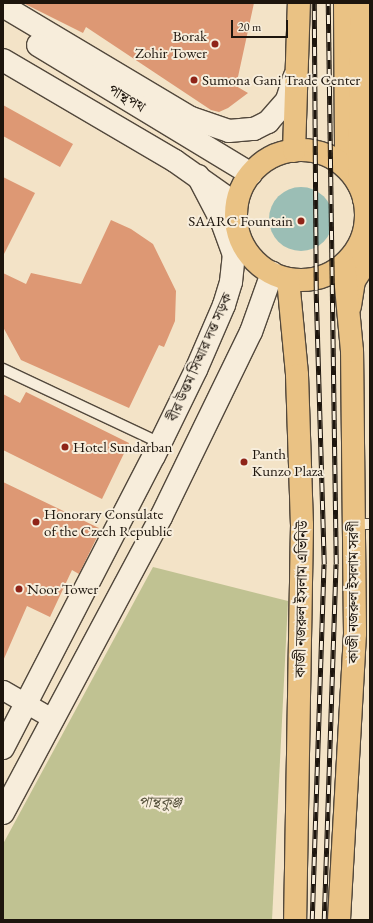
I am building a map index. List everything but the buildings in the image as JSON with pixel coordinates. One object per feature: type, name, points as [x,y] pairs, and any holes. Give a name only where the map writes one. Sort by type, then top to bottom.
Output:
[{"type":"main road","points":[[294,151],[299,3]]},
{"type":"main road","points":[[345,3],[360,188],[367,230],[359,245],[344,264],[322,277],[305,280],[280,276],[250,256],[243,245],[238,232],[236,204],[241,188],[250,174],[268,160],[294,151],[313,152],[331,158],[360,188]]},
{"type":"main road","points":[[360,188],[362,3]]},
{"type":"main road","points":[[3,6],[190,118],[229,131],[254,129],[268,122],[287,100],[297,68]]},
{"type":"main road","name":"পান্থপথ","points":[[3,23],[250,174]]},
{"type":"main road","name":"পান্থপথ","points":[[3,60],[198,176],[236,204]]},
{"type":"main road","name":"বীর উত্তম সিআর দত্ত সড়ক","points":[[3,748],[157,449],[196,370],[224,305],[233,268],[234,255],[230,242],[198,176]]},
{"type":"main road","points":[[349,313],[354,281],[370,256]]},
{"type":"main road","name":"কাজী নজরুল ইসলাম সরণী","points":[[339,920],[362,524],[349,313],[344,264]]},
{"type":"main road","points":[[3,813],[161,517],[251,332],[280,276]]},
{"type":"main road","name":"কাজী নজরুল ইসলাম এভিনিউ","points":[[280,276],[297,375],[302,524],[295,920]]},
{"type":"main road","points":[[157,449],[184,468]]},
{"type":"main road","points":[[130,502],[161,517]]},
{"type":"street","points":[[3,690],[53,719]]},
{"type":"lane","points":[[3,369],[157,449]]},
{"type":"green space","name":"পান্থকুঞ্জ","points":[[153,567],[288,601],[272,920],[3,920],[3,844]]},
{"type":"water","name":"SAARC Fountain","points":[[301,187],[319,193],[327,201],[333,219],[327,237],[319,245],[301,251],[283,245],[275,237],[269,219],[275,201],[283,193]]},
{"type":"railway","points":[[312,920],[324,564],[316,290],[314,3]]},
{"type":"railway","points":[[324,920],[336,564],[328,3]]},
{"type":"place","name":"Borak Zohir Tower","points":[[215,44]]},
{"type":"place","name":"Sumona Gani Trade Center","points":[[194,80]]},
{"type":"place","name":"SAARC Fountain","points":[[301,221]]},
{"type":"place","name":"Hotel Sundarban","points":[[65,447]]},
{"type":"place","name":"Panth Kunzo Plaza","points":[[244,462]]},
{"type":"place","name":"Honorary Consulate of the Czech Republic","points":[[36,522]]},
{"type":"place","name":"Noor Tower","points":[[19,589]]}]
